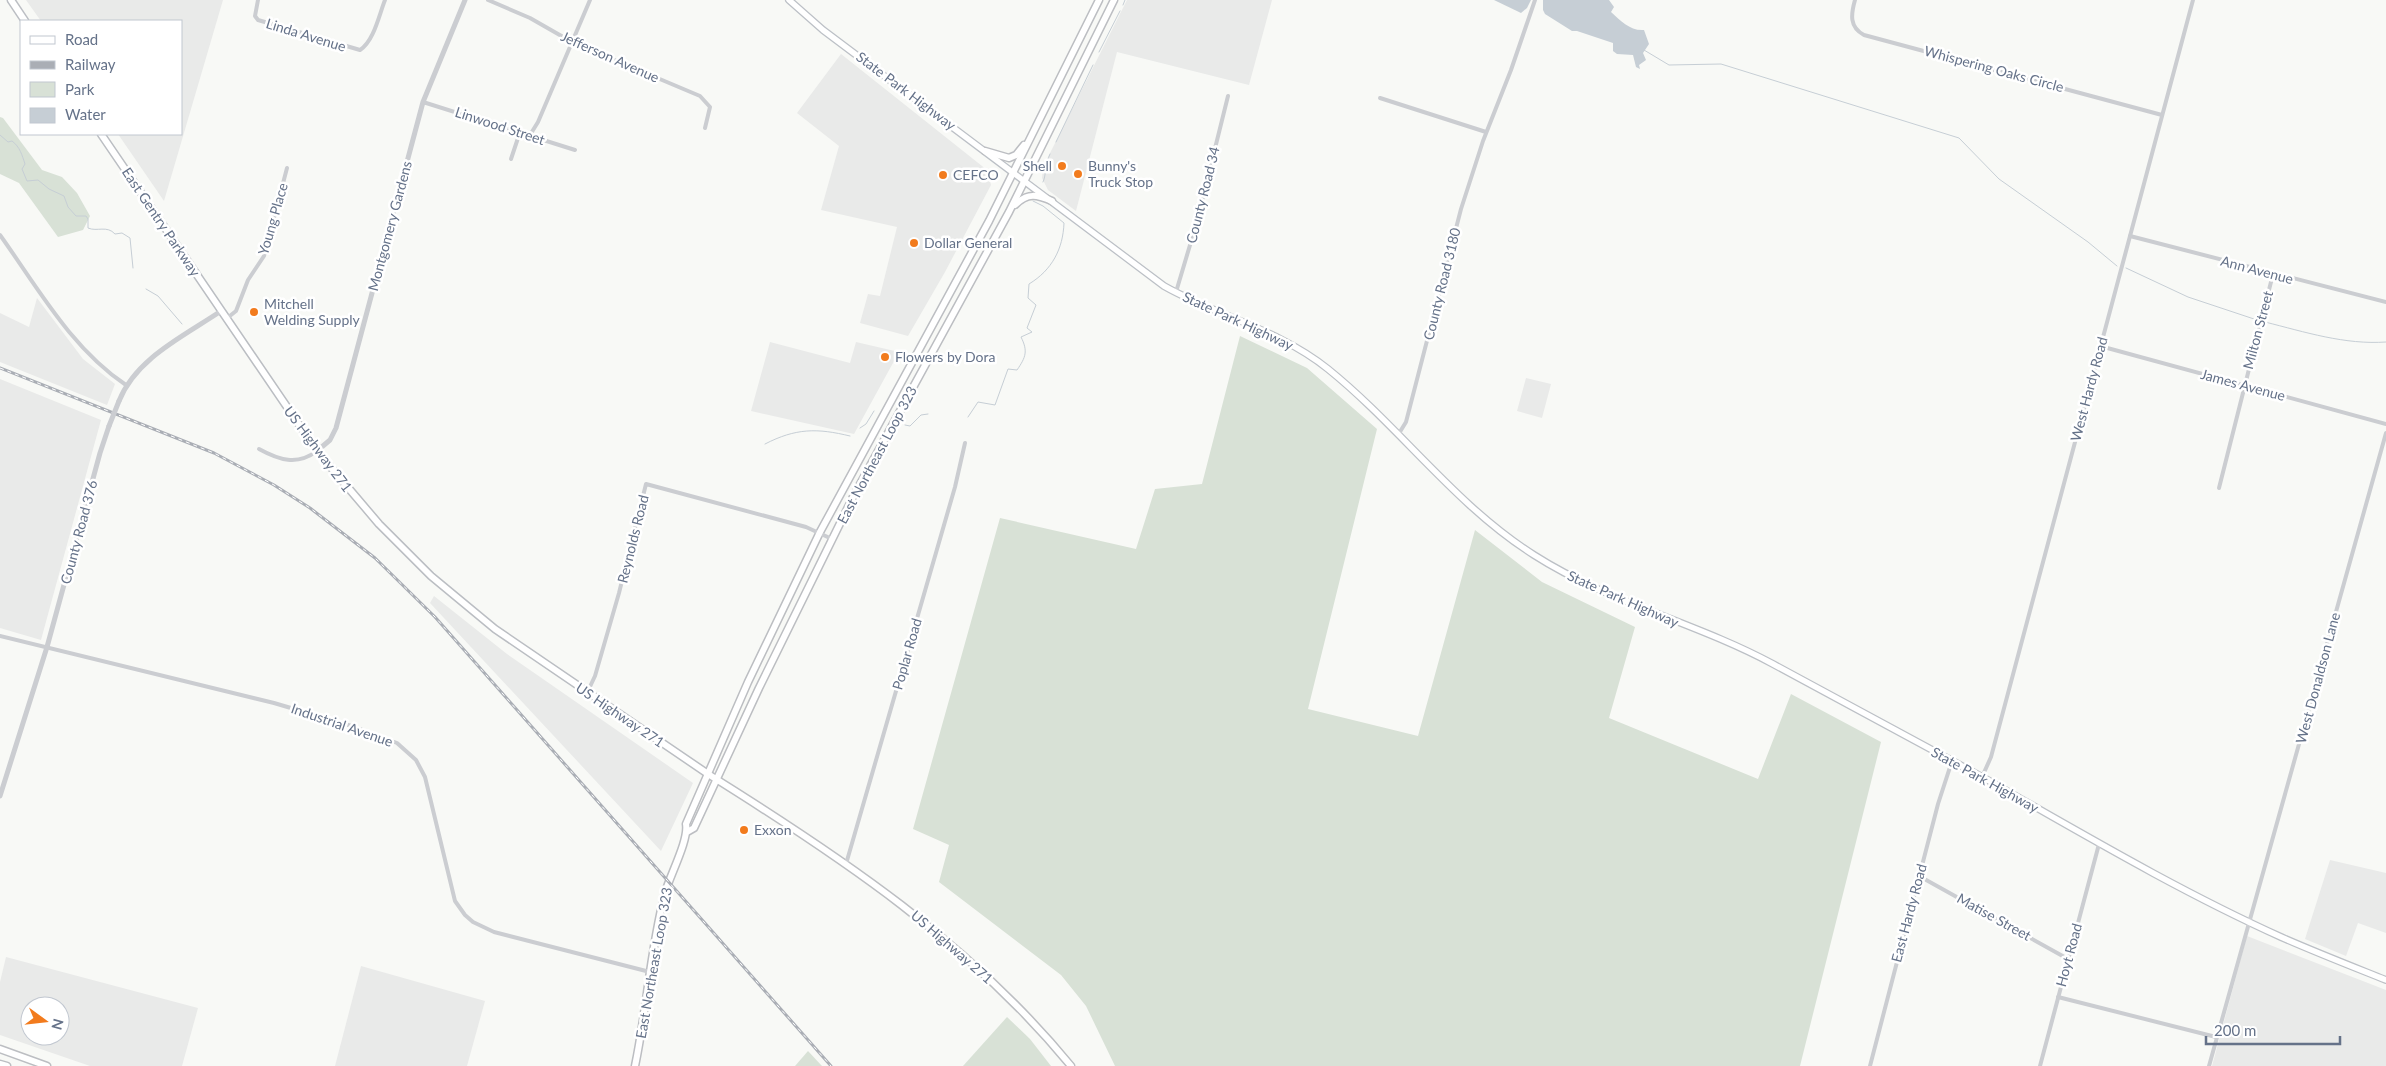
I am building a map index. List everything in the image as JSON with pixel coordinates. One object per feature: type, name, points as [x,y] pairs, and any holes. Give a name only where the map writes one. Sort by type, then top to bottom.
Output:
[{"type":"main road","points":[[11,0],[24,20]]},
{"type":"main road","name":"State Park Highway","points":[[789,0],[823,30],[1144,271],[1176,292],[1274,336],[1308,354],[1354,392],[1487,521],[1519,546],[1553,567],[1614,597],[1748,651],[1982,777],[2099,844],[2249,922],[2310,950],[2386,980]]},
{"type":"main road","name":"East Northeast Loop 323","points":[[635,1066],[650,972],[665,896],[687,832],[686,824],[780,612],[820,532],[891,398],[964,268],[1099,0]]},
{"type":"main road","name":"East Northeast Loop 323","points":[[687,832],[694,828],[792,619],[853,497],[976,275],[1025,181],[1114,0]]},
{"type":"main road","points":[[1058,83],[1070,89]]},
{"type":"main road","points":[[985,150],[1002,158],[1011,158],[1018,153],[1033,134]]},
{"type":"main road","name":"East Gentry Parkway","points":[[102,135],[221,311]]},
{"type":"main road","points":[[1009,212],[1021,199],[1029,195],[1038,196],[1052,202]]},
{"type":"main road","points":[[964,268],[976,275]]},
{"type":"main road","name":"US Highway 271","points":[[221,311],[317,451],[364,507],[431,576],[495,629],[587,693],[891,896],[953,944],[1017,1006],[1071,1066]]},
{"type":"main road","points":[[891,398],[903,405]]},
{"type":"main road","points":[[841,491],[853,497]]},
{"type":"main road","points":[[780,612],[792,619]]},
{"type":"main road","points":[[748,682],[759,688]]},
{"type":"main road","points":[[0,1049],[47,1066]]},
{"type":"main road","points":[[0,1064],[7,1066]]},
{"type":"street","name":"Linda Avenue","points":[[258,0],[255,16],[263,22],[360,50],[369,40],[385,0]]},
{"type":"street","name":"Montgomery Gardens","points":[[317,451],[330,440],[336,428],[424,102],[465,0]]},
{"type":"street","name":"Jefferson Avenue","points":[[488,0],[530,18],[572,42],[705,99],[710,107],[705,128]]},
{"type":"street","points":[[530,135],[538,122],[590,0]]},
{"type":"street","name":"County Road 3180","points":[[1398,435],[1406,422],[1461,209],[1486,132],[1511,70],[1535,0]]},
{"type":"street","name":"Whispering Oaks Circle","points":[[1855,0],[1852,16],[1853,24],[1857,31],[1864,34],[2162,114]]},
{"type":"street","name":"West Hardy Road","points":[[1982,777],[1991,757],[2193,0]]},
{"type":"street","name":"County Road 34","points":[[1176,292],[1196,225],[1228,96]]},
{"type":"street","points":[[1380,98],[1486,132]]},
{"type":"street","name":"Linwood Street","points":[[424,102],[576,150]]},
{"type":"street","points":[[511,159],[520,132]]},
{"type":"street","name":"Young Place","points":[[226,320],[236,311],[248,280],[264,256],[288,168]]},
{"type":"street","points":[[0,235],[81,347],[102,368],[126,386]]},
{"type":"street","name":"Ann Avenue","points":[[2130,236],[2386,302]]},
{"type":"street","name":"Milton Street","points":[[2219,488],[2273,274]]},
{"type":"street","name":"County Road 376","points":[[0,796],[47,647],[109,426],[126,386],[140,367],[151,358],[221,311]]},
{"type":"street","name":"James Avenue","points":[[2100,346],[2386,424]]},
{"type":"street","name":"West Donaldson Lane","points":[[2209,1066],[2386,433]]},
{"type":"street","name":"Poplar Road","points":[[846,865],[955,487],[965,444]]},
{"type":"street","points":[[259,449],[278,459],[291,460],[304,459],[317,451]]},
{"type":"street","name":"Reynolds Road","points":[[587,693],[595,676],[617,601],[646,484],[820,532],[832,538]]},
{"type":"street","name":"Industrial Avenue","points":[[0,636],[274,703],[348,724],[397,743],[416,760],[425,777],[454,896],[465,915],[478,925],[494,932],[650,972]]},
{"type":"street","name":"East Hardy Road","points":[[1870,1066],[1952,761]]},
{"type":"street","name":"Hoyt Road","points":[[2040,1066],[2099,844]]},
{"type":"street","name":"Matise Street","points":[[1920,876],[2068,959]]},
{"type":"street","points":[[2058,998],[2216,1038]]},
{"type":"shaded area","points":[[26,0],[223,0],[164,201],[119,135],[182,135],[182,20],[40,20]]},
{"type":"shaded area","points":[[1127,0],[1272,0],[1249,85],[1117,52],[1076,211],[1048,190],[1042,178],[1043,167]]},
{"type":"shaded area","points":[[841,54],[987,170],[991,185],[945,272],[908,336],[860,323],[868,294],[880,296],[897,227],[821,210],[839,146],[797,113]]},
{"type":"shaded area","points":[[37,298],[83,359],[115,384],[107,405],[0,362],[0,313],[29,327]]},
{"type":"shaded area","points":[[770,342],[850,363],[856,342],[899,352],[854,434],[751,411]]},
{"type":"shaded area","points":[[1526,378],[1551,384],[1542,418],[1517,411]]},
{"type":"shaded area","points":[[0,379],[101,420],[41,640],[0,628]]},
{"type":"shaded area","points":[[434,596],[507,654],[693,783],[661,851],[430,603]]},
{"type":"shaded area","points":[[2330,860],[2386,873],[2386,933],[2358,923],[2346,956],[2305,939]]},
{"type":"shaded area","points":[[2247,936],[2386,990],[2386,1066],[2212,1066]]},
{"type":"shaded area","points":[[6,957],[198,1008],[182,1066],[90,1066],[32,1046],[70,1046],[70,996],[20,996],[20,1042],[0,1035],[0,982]]},
{"type":"shaded area","points":[[361,966],[485,1001],[467,1066],[335,1066]]},
{"type":"green space","points":[[0,117],[3,118],[42,170],[62,177],[77,193],[90,216],[83,230],[58,237],[19,183],[0,174]]},
{"type":"green space","points":[[1240,336],[1307,368],[1377,429],[1308,709],[1418,736],[1475,530],[1542,582],[1635,627],[1609,718],[1758,779],[1791,694],[1881,742],[1800,1066],[1115,1066],[1086,1006],[1061,975],[939,882],[949,845],[913,829],[1000,518],[1136,549],[1155,489],[1202,484]]},
{"type":"green space","points":[[1007,1017],[1030,1039],[1051,1066],[963,1066]]},
{"type":"green space","points":[[808,1051],[822,1066],[795,1066]]},
{"type":"water","points":[[1494,0],[1531,0],[1527,8],[1521,13]]},
{"type":"water","points":[[1543,0],[1609,0],[1614,7],[1611,12],[1618,19],[1634,29],[1644,30],[1649,44],[1643,53],[1646,60],[1639,65],[1640,69],[1636,67],[1633,55],[1617,54],[1613,51],[1613,43],[1572,31],[1545,14]]},
{"type":"waterway","points":[[1123,5],[1125,0]]},
{"type":"waterway","points":[[1099,52],[1120,11]]},
{"type":"waterway","points":[[1644,50],[1669,65],[1721,64],[1959,138],[1999,179],[2088,242],[2117,266]]},
{"type":"waterway","points":[[1056,142],[1093,65]]},
{"type":"waterway","points":[[0,135],[8,142],[12,141],[15,143],[22,154],[25,164],[22,169],[27,181],[38,180],[49,189],[64,196],[68,207],[76,216],[86,216],[88,228],[105,229],[115,234],[122,233],[130,238],[133,268]]},
{"type":"waterway","points":[[1043,182],[1050,154]]},
{"type":"waterway","points":[[968,417],[978,402],[995,405],[1008,369],[1017,370],[1022,361],[1025,354],[1025,346],[1021,337],[1032,332],[1027,328],[1036,305],[1028,298],[1029,284],[1044,272],[1059,250],[1064,223],[1043,206],[1033,201]]},
{"type":"waterway","points":[[2126,268],[2188,297],[2257,320]]},
{"type":"waterway","points":[[146,289],[158,296],[182,324]]},
{"type":"waterway","points":[[2265,322],[2340,340],[2386,342]]},
{"type":"waterway","points":[[860,428],[866,424],[874,411]]},
{"type":"waterway","points":[[905,425],[910,426],[921,415],[928,414]]},
{"type":"waterway","points":[[765,444],[787,435],[807,431],[850,436]]},
{"type":"railway","points":[[0,368],[214,453],[274,485],[310,508],[375,558],[435,617],[831,1066]]},
{"type":"place","name":"Shell","points":[[1062,166]]},
{"type":"place","name":"Bunny's Truck Stop","points":[[1078,174]]},
{"type":"place","name":"CEFCO","points":[[943,175]]},
{"type":"place","name":"Dollar General","points":[[914,243]]},
{"type":"place","name":"Mitchell Welding Supply","points":[[254,312]]},
{"type":"place","name":"Flowers by Dora","points":[[885,357]]},
{"type":"place","name":"Exxon","points":[[744,830]]}]
